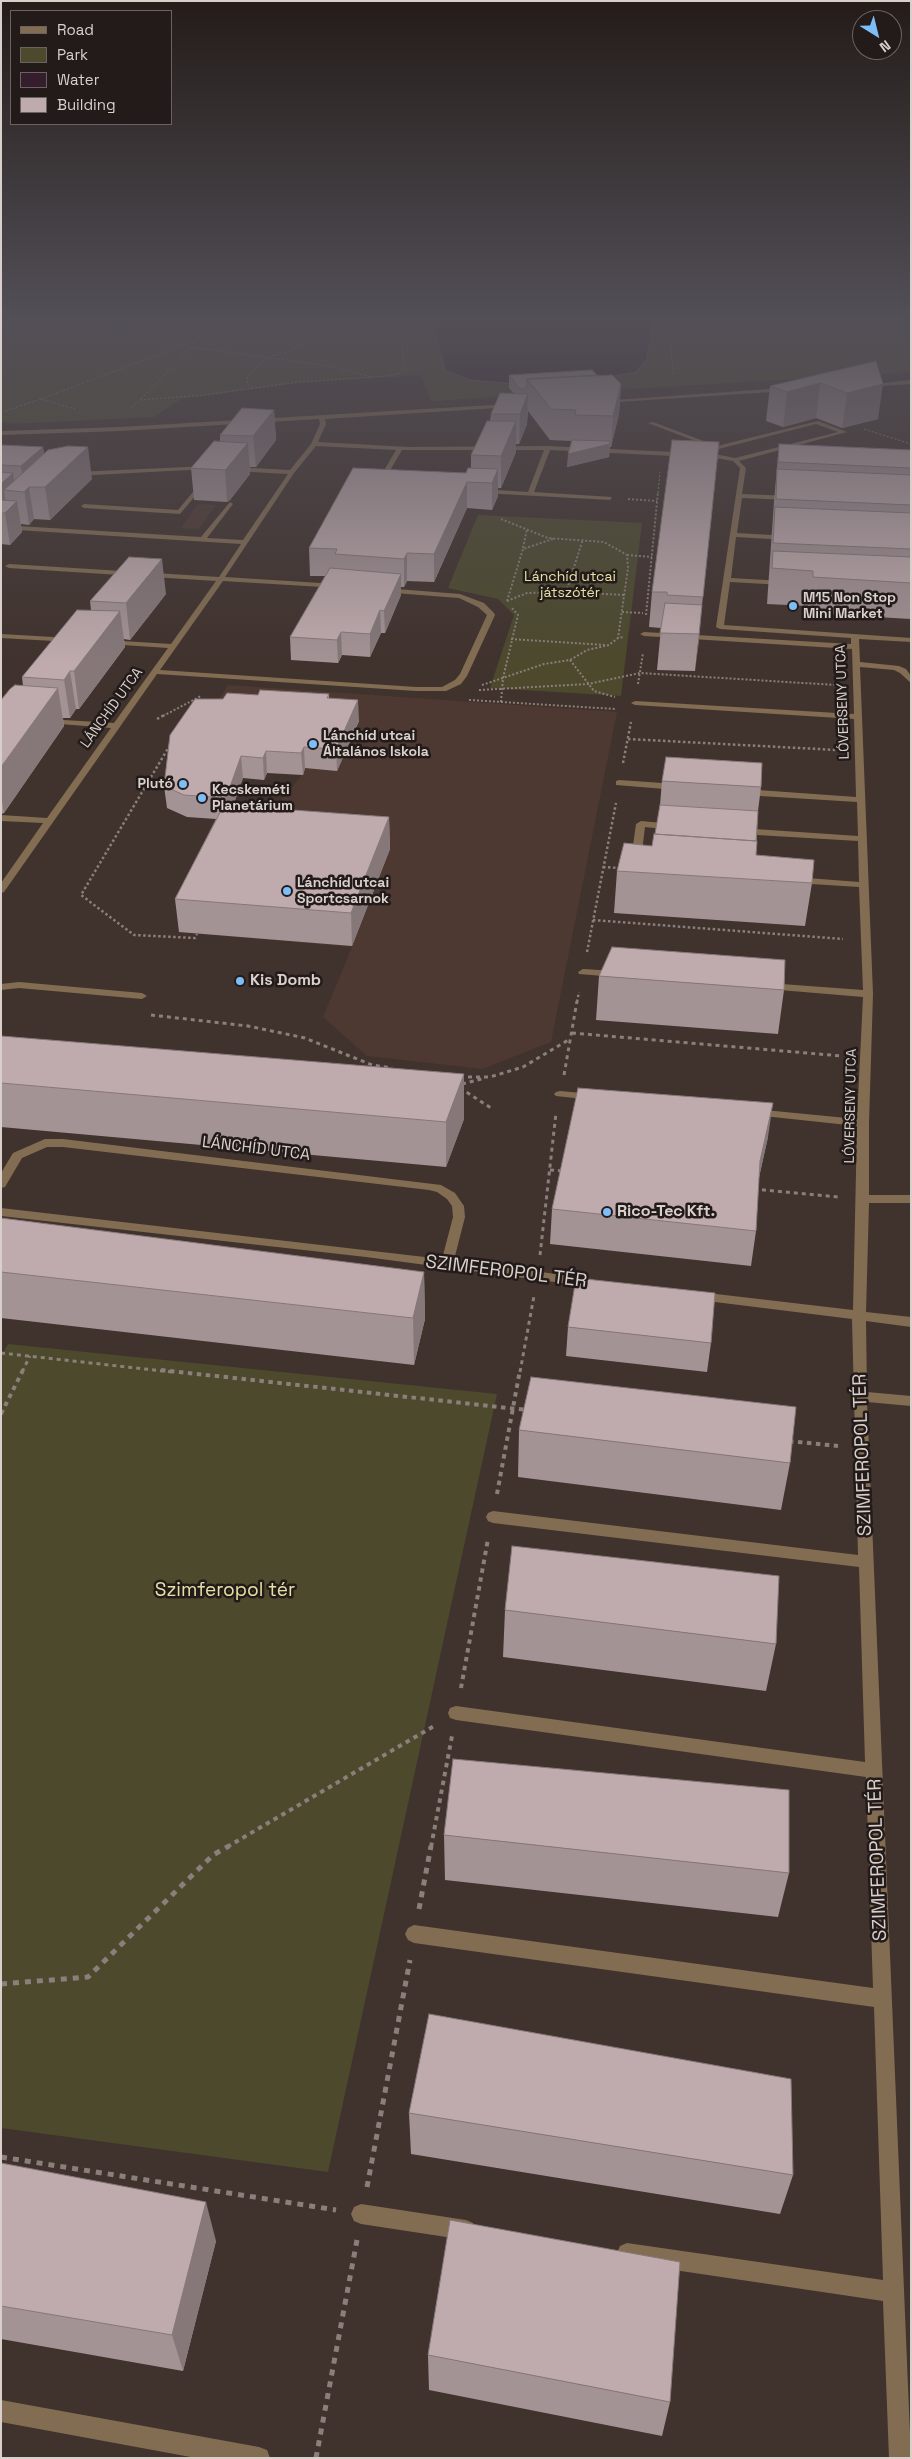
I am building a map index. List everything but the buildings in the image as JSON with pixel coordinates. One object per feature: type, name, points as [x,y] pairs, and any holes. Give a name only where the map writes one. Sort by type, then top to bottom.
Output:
[{"type":"street","points":[[1,438],[30,435]]},
{"type":"street","name":"LÁNCHÍD UTCA","points":[[1,890],[156,672],[292,472],[314,444],[318,435]]},
{"type":"street","points":[[683,435],[717,447]]},
{"type":"street","points":[[688,455],[765,435]]},
{"type":"street","points":[[314,444],[400,449],[548,448],[715,456],[735,460],[833,435]]},
{"type":"street","points":[[808,441],[824,447]]},
{"type":"street","points":[[530,494],[548,448]]},
{"type":"street","points":[[388,486],[378,485],[400,449]]},
{"type":"street","name":"LÓVERSENY UTCA","points":[[735,460],[743,468],[741,496],[733,535],[720,627],[855,636],[868,994],[859,1316]]},
{"type":"street","points":[[64,476],[170,468],[215,468],[180,512],[84,506]]},
{"type":"street","points":[[224,468],[292,472]]},
{"type":"street","points":[[477,491],[610,498]]},
{"type":"street","points":[[741,496],[797,499]]},
{"type":"street","points":[[203,539],[230,504]]},
{"type":"street","points":[[1,526],[8,519]]},
{"type":"street","points":[[1,526],[244,542]]},
{"type":"street","points":[[733,535],[792,538]]},
{"type":"street","points":[[9,566],[222,577],[344,587]]},
{"type":"street","points":[[727,580],[794,583]]},
{"type":"street","points":[[156,672],[416,689],[443,689],[458,682],[464,674],[491,615],[481,605],[460,596],[373,589]]},
{"type":"street","points":[[644,634],[855,647]]},
{"type":"street","points":[[1,636],[83,640]]},
{"type":"street","points":[[855,636],[911,640]]},
{"type":"street","points":[[101,642],[173,646]]},
{"type":"street","points":[[855,664],[896,668],[904,671],[911,681]]},
{"type":"street","points":[[635,703],[857,717]]},
{"type":"street","points":[[35,721],[117,726]]},
{"type":"street","points":[[619,783],[687,788]]},
{"type":"street","points":[[735,791],[860,800]]},
{"type":"street","points":[[1,818],[50,821]]},
{"type":"street","points":[[644,870],[635,870],[642,824],[680,827]]},
{"type":"street","points":[[728,830],[862,839]]},
{"type":"street","points":[[788,880],[865,885]]},
{"type":"street","points":[[583,972],[622,975]]},
{"type":"street","points":[[1,987],[19,985],[142,996]]},
{"type":"street","points":[[760,985],[868,994]]},
{"type":"street","points":[[560,1094],[609,1098]]},
{"type":"street","points":[[746,1111],[863,1122]]},
{"type":"street","name":"LÁNCHÍD UTCA","points":[[1,1184],[17,1156],[45,1143],[62,1143],[429,1186],[451,1196],[458,1206],[459,1217],[447,1264]]},
{"type":"street","points":[[863,1199],[911,1199]]},
{"type":"street","name":"SZIMFEROPOL TÉR","points":[[1,1212],[366,1253],[606,1284]]},
{"type":"street","points":[[684,1294],[911,1322]]},
{"type":"street","name":"SZIMFEROPOL TÉR","points":[[859,1316],[860,1396],[900,2458]]},
{"type":"street","points":[[860,1396],[911,1401]]},
{"type":"street","points":[[493,1517],[866,1562]]},
{"type":"street","points":[[456,1713],[874,1771]]},
{"type":"street","points":[[414,1934],[883,1999]]},
{"type":"street","points":[[362,2214],[490,2233]]},
{"type":"street","points":[[608,2250],[894,2292]]},
{"type":"street","points":[[1,2411],[259,2458]]},
{"type":"path","points":[[882,435],[911,444]]},
{"type":"path","points":[[316,2458],[538,1276],[560,1094],[640,673],[662,454]]},
{"type":"path","points":[[610,498],[657,501]]},
{"type":"path","points":[[501,519],[548,538],[604,542],[618,548],[627,556],[652,556]]},
{"type":"path","points":[[506,601],[523,549],[526,529]]},
{"type":"path","points":[[523,549],[548,540],[568,538]]},
{"type":"path","points":[[566,592],[583,539]]},
{"type":"path","points":[[618,638],[628,568],[627,556]]},
{"type":"path","points":[[506,601],[527,593],[624,594]]},
{"type":"path","points":[[501,702],[503,678],[518,615],[506,601]]},
{"type":"path","points":[[622,612],[646,613]]},
{"type":"path","points":[[644,634],[618,638],[609,645],[587,650],[570,660],[544,664],[475,689],[588,684],[640,673],[856,686]]},
{"type":"path","points":[[511,639],[609,645]]},
{"type":"path","points":[[570,660],[583,674],[594,691],[635,703]]},
{"type":"path","points":[[157,719],[207,693]]},
{"type":"path","points":[[628,739],[858,751]]},
{"type":"path","points":[[171,744],[81,895],[134,934],[194,938],[197,934]]},
{"type":"path","points":[[593,920],[866,941]]},
{"type":"path","points":[[146,1015],[248,1026],[305,1038],[372,1065],[399,1070]]},
{"type":"path","points":[[572,1033],[865,1058]]},
{"type":"path","points":[[491,1108],[457,1086],[523,1067],[571,1039]]},
{"type":"path","points":[[452,1077],[490,1077]]},
{"type":"path","points":[[550,1170],[569,1172]]},
{"type":"path","points":[[746,1188],[863,1199]]},
{"type":"path","points":[[1,1352],[532,1411]]},
{"type":"path","points":[[1,1414],[30,1356]]},
{"type":"path","points":[[785,1440],[862,1449]]},
{"type":"path","points":[[1,1984],[88,1977],[213,1855],[456,1713]]},
{"type":"path","points":[[1,2157],[362,2214]]},
{"type":"shaded area","points":[[198,504],[216,505],[199,529],[181,528]]},
{"type":"shaded area","name":"Lánchíd utcai Általános Iskola","points":[[228,685],[617,712],[551,1042],[482,1069],[367,1056],[323,1017],[352,947],[178,932],[221,847],[249,838],[302,775],[267,773],[264,780],[199,774],[202,768],[166,766],[197,720],[211,712]]},
{"type":"green space","name":"Lánchíd utcai játszótér","points":[[478,515],[642,523],[621,696],[490,688],[514,615],[498,599],[448,588]]},
{"type":"green space","name":"Szimferopol tér","points":[[8,1344],[497,1394],[328,2172],[1,2128],[1,1357]]},
{"type":"place","name":"M15 Non Stop Mini Market","points":[[793,606]]},
{"type":"place","name":"Lánchíd utcai Általános Iskola","points":[[313,744]]},
{"type":"place","name":"Plutó","points":[[183,784]]},
{"type":"place","name":"Kecskeméti Planetárium","points":[[202,798]]},
{"type":"place","name":"Lánchíd utcai Sportcsarnok","points":[[287,891]]},
{"type":"place","name":"Kis Domb","points":[[240,981]]},
{"type":"place","name":"Rico-Tec Kft.","points":[[607,1212]]}]
